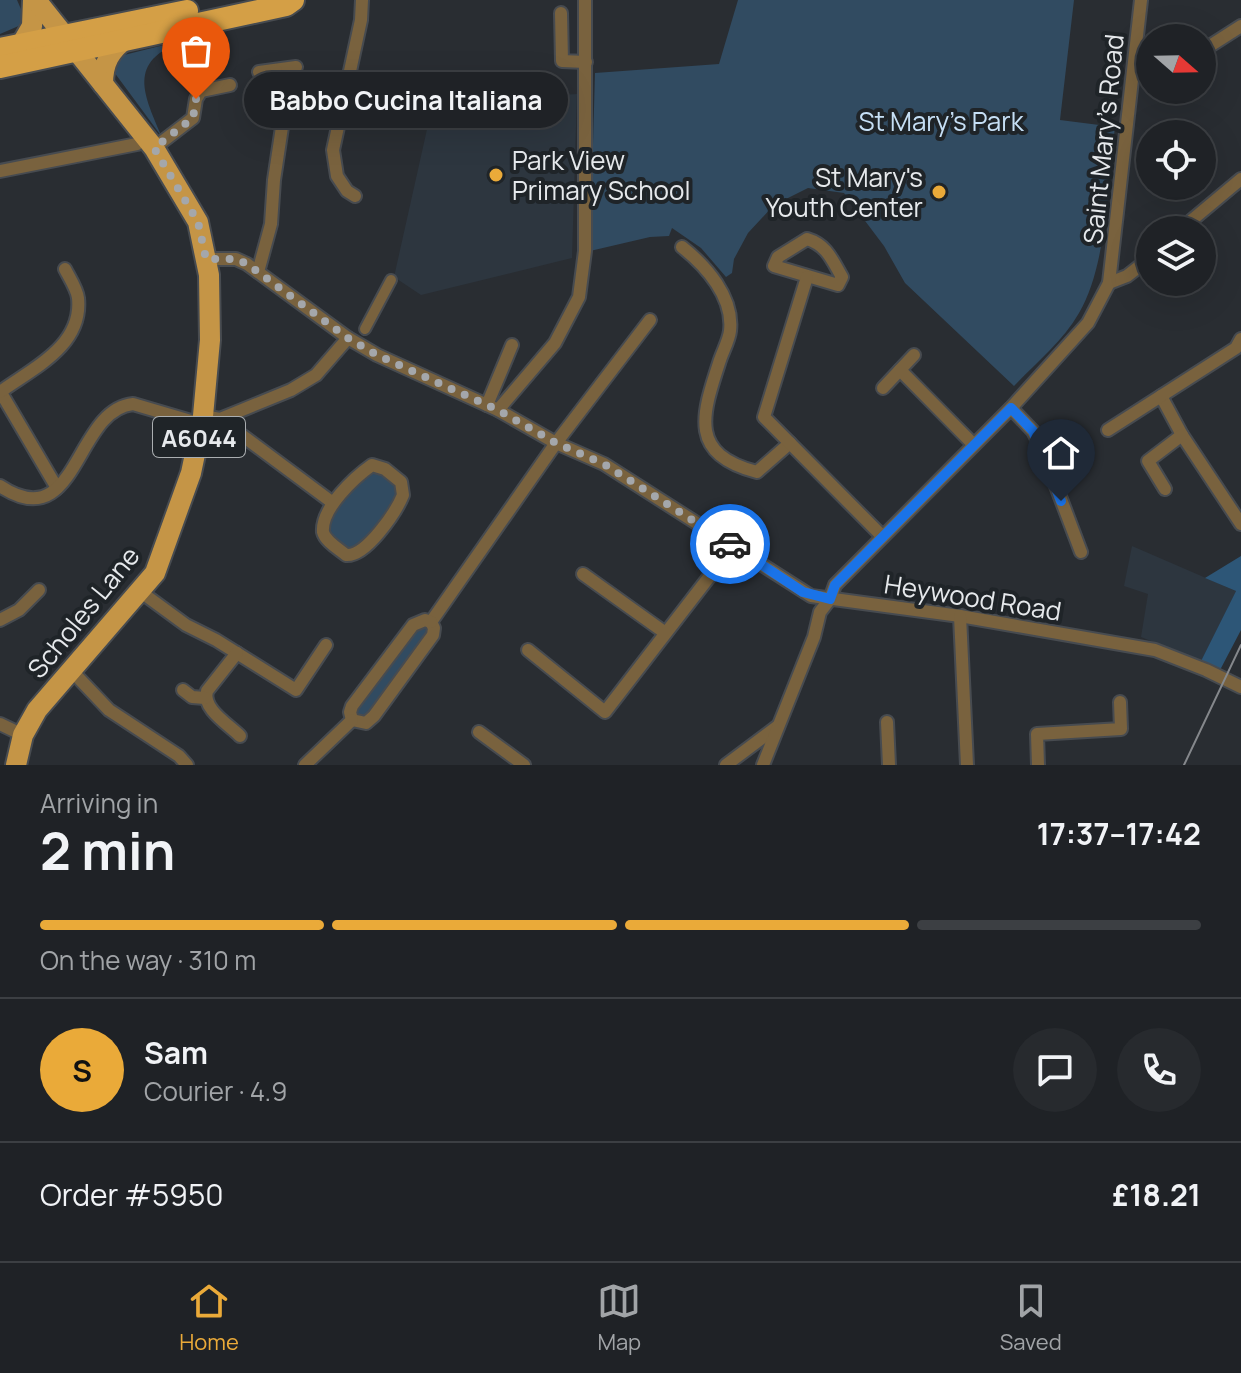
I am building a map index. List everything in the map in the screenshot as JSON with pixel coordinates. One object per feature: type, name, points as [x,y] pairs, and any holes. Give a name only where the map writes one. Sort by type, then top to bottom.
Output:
[{"type":"highway","points":[[0,67],[132,20],[247,0]]},
{"type":"highway","points":[[11,47],[127,38],[286,5],[293,0]]},
{"type":"main road","name":"A6044","points":[[34,0],[71,44]]},
{"type":"main road","points":[[11,47],[32,26],[34,0]]},
{"type":"main road","points":[[103,84],[107,60],[127,38]]},
{"type":"main road","name":"Scholes Lane","points":[[16,765],[23,735],[37,710],[155,573],[209,419],[209,275],[198,222],[149,143],[71,44]]},
{"type":"street","points":[[355,196],[339,190],[329,143],[361,20],[362,0]]},
{"type":"street","points":[[492,408],[555,343],[579,297],[585,251],[585,0]]},
{"type":"street","name":"Saint Mary's Road","points":[[1109,283],[1141,0]]},
{"type":"street","points":[[561,13],[562,61],[586,62]]},
{"type":"street","points":[[1216,42],[1241,26]]},
{"type":"street","points":[[259,72],[296,67]]},
{"type":"street","points":[[258,272],[271,224],[282,127],[276,71]]},
{"type":"street","points":[[0,171],[149,143],[193,118],[196,99],[201,91],[230,85]]},
{"type":"street","points":[[1197,216],[1241,179]]},
{"type":"street","points":[[807,239],[826,249],[842,277],[838,285],[807,277],[774,266],[778,257],[807,239]]},
{"type":"street","points":[[682,247],[701,262],[717,283],[730,330],[709,394],[704,426],[710,446],[734,466],[757,472],[790,443]]},
{"type":"street","name":"Heywood Road","points":[[206,259],[236,259],[424,378],[604,464],[803,592],[830,599],[960,616],[1155,650],[1241,687]]},
{"type":"street","points":[[57,488],[0,392],[65,345],[73,327],[78,297],[65,269]]},
{"type":"street","points":[[763,765],[814,637],[820,612],[830,599],[835,585],[1011,408],[1088,323],[1109,283],[1136,269]]},
{"type":"street","points":[[807,277],[764,417],[882,536]]},
{"type":"street","points":[[209,419],[291,390],[316,375],[358,336],[391,280]]},
{"type":"street","points":[[431,622],[556,443],[650,320]]},
{"type":"street","points":[[492,408],[512,345]]},
{"type":"street","points":[[1108,430],[1239,347]]},
{"type":"street","points":[[883,388],[914,355]]},
{"type":"street","points":[[900,370],[974,445]]},
{"type":"street","points":[[1161,396],[1182,435],[1241,524]]},
{"type":"street","points":[[0,486],[21,497],[33,498],[57,488],[71,474],[102,420],[133,404],[209,419],[333,503]]},
{"type":"street","points":[[1011,408],[1033,431],[1042,449],[1081,552]]},
{"type":"street","points":[[1165,489],[1148,461],[1182,435]]},
{"type":"street","points":[[372,465],[392,475],[404,489],[382,527],[354,556],[346,555],[323,533],[325,519],[333,503],[372,465]]},
{"type":"street","points":[[528,650],[605,712],[733,546]]},
{"type":"street","points":[[583,574],[664,632]]},
{"type":"street","points":[[0,620],[19,610],[39,590]]},
{"type":"street","points":[[141,592],[186,625],[296,690],[326,645]]},
{"type":"street","points":[[960,616],[967,765]]},
{"type":"street","points":[[352,720],[352,706],[413,625],[421,621],[431,622]]},
{"type":"street","points":[[352,720],[366,723],[374,716],[433,635],[431,622]]},
{"type":"street","points":[[237,653],[207,691],[205,698],[209,707],[240,736]]},
{"type":"street","points":[[70,669],[109,710],[179,756],[187,765]]},
{"type":"street","points":[[183,690],[192,697],[205,698]]},
{"type":"street","points":[[1038,765],[1037,734],[1121,729],[1120,702]]},
{"type":"street","points":[[305,765],[352,720]]},
{"type":"street","points":[[887,722],[889,765]]},
{"type":"street","points":[[0,724],[23,735]]},
{"type":"street","points":[[726,765],[779,725]]},
{"type":"street","points":[[479,732],[509,761],[524,765]]},
{"type":"shaded area","name":"Park View Primary School","points":[[515,71],[516,98],[577,94],[572,258],[421,295],[394,277],[438,80]]},
{"type":"shaded area","points":[[1132,546],[1236,591],[1201,661],[1141,637],[1148,594],[1124,586]]},
{"type":"shaded area","points":[[1241,556],[1241,630],[1220,670],[1201,661],[1236,591],[1205,578]]},
{"type":"green space","points":[[0,0],[17,0],[24,16],[21,25],[0,34]]},
{"type":"green space","name":"St Mary's Park","points":[[738,0],[1074,0],[1060,120],[1115,127],[1105,223],[1095,272],[1079,313],[1057,342],[1014,386],[905,283],[884,246],[844,193],[808,188],[774,205],[748,233],[734,259],[732,273],[726,277],[701,248],[672,228],[669,236],[650,237],[590,251],[595,73],[719,64]]},
{"type":"green space","points":[[188,39],[156,56],[145,78],[149,104],[162,137],[114,72],[115,63],[124,55]]},
{"type":"green space","points":[[370,469],[388,476],[398,492],[392,505],[356,550],[350,552],[327,534],[329,524],[342,498]]},
{"type":"green space","points":[[419,626],[430,629],[367,717],[357,718],[355,710]]},
{"type":"tram line","points":[[1184,765],[1241,645]]},
{"type":"way so far","points":[[196,99],[193,118],[154,148],[198,222],[206,259],[236,259],[247,264],[348,338],[377,355],[498,410],[556,443],[604,464],[730,544]]},
{"type":"place","name":"Babbo Cucina Italiana","points":[[196,99]]},
{"type":"place","name":"Park View Primary School","points":[[496,175]]},
{"type":"place","name":"St Mary's Youth Center","points":[[939,192]]},
{"type":"route","points":[[730,544],[803,592],[830,599],[835,585],[1011,408],[1033,431],[1061,501]]}]
